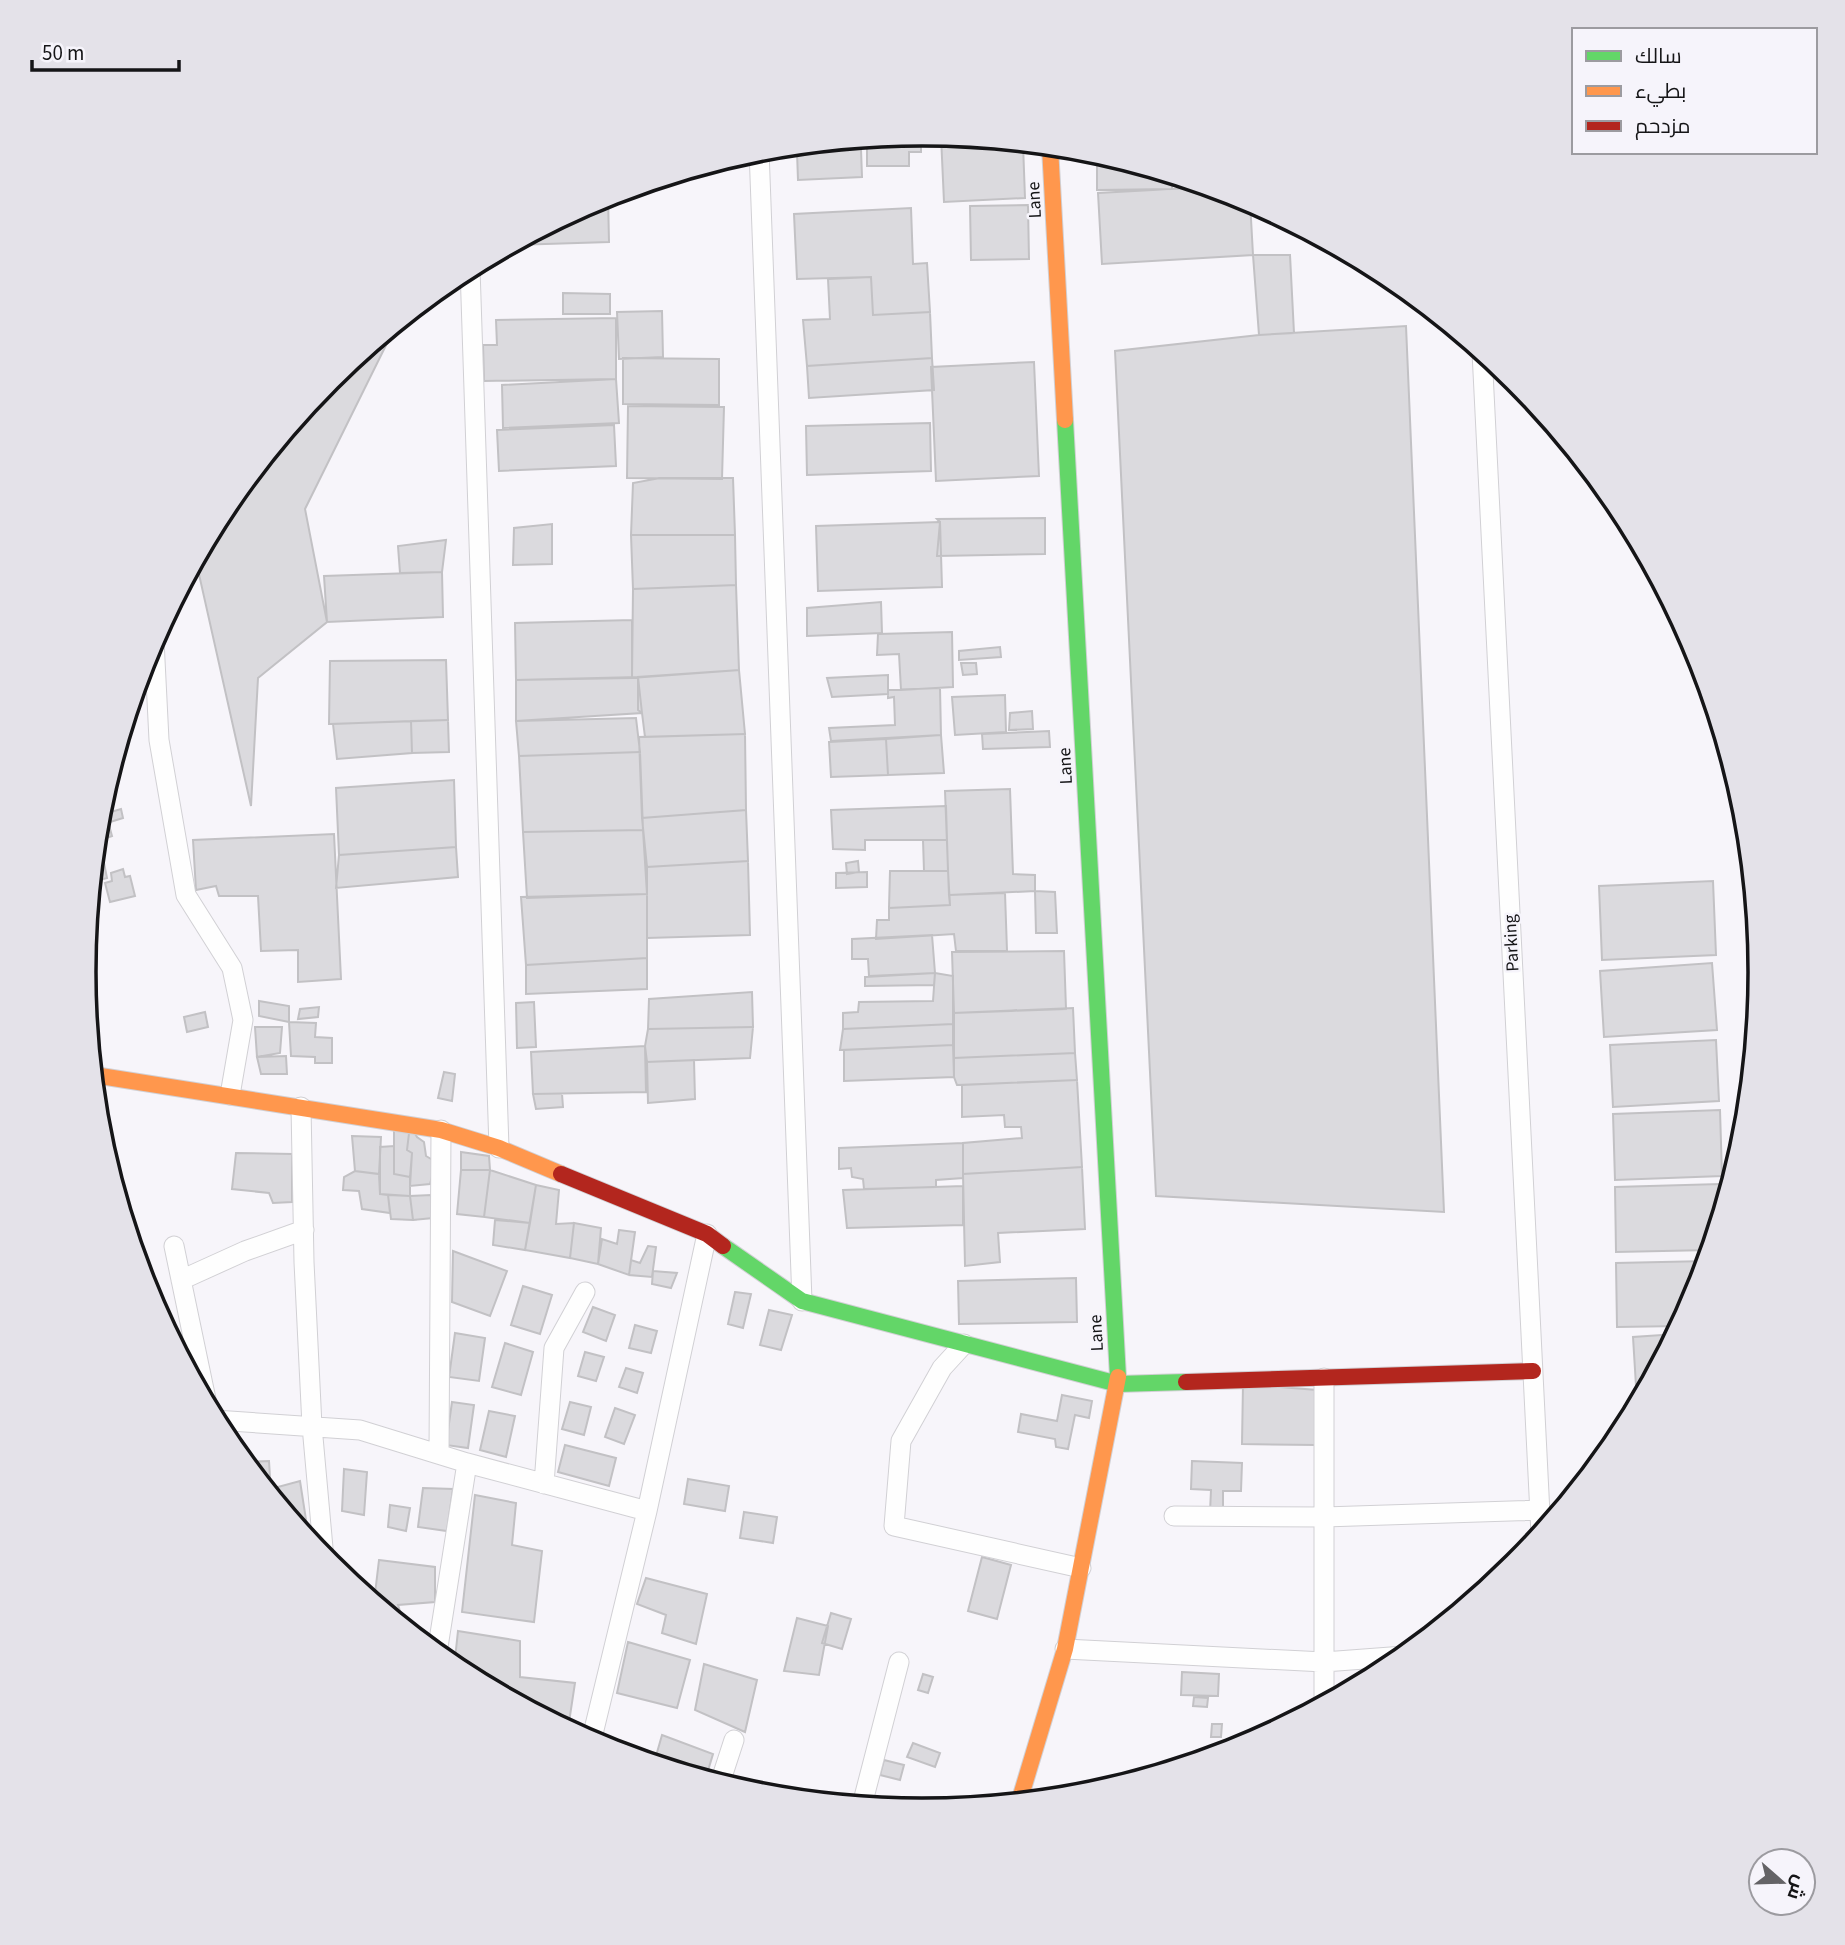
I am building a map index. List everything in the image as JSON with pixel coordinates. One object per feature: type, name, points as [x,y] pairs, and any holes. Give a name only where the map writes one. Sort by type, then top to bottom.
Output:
[{"type":"street","name":"Lane","points":[[1021,1793],[1065,1649],[1118,1384],[1052,157]]},
{"type":"street","points":[[759,162],[802,1301]]},
{"type":"street","points":[[470,280],[499,1147]]},
{"type":"street","name":"Parking","points":[[1483,365],[1540,1521]]},
{"type":"street","points":[[154,670],[159,740],[186,895],[232,968],[243,1020],[230,1095]]},
{"type":"street","points":[[103,1076],[440,1130],[499,1147],[707,1234],[802,1301],[1118,1384],[1533,1371]]},
{"type":"street","points":[[301,1107],[312,1426],[322,1540]]},
{"type":"street","points":[[439,1454],[440,1130]]},
{"type":"street","points":[[181,1280],[246,1251],[304,1230]]},
{"type":"street","points":[[589,1728],[647,1511],[707,1234]]},
{"type":"street","points":[[174,1246],[201,1375]]},
{"type":"street","points":[[544,1483],[554,1348],[585,1292]]},
{"type":"street","points":[[964,1343],[942,1368],[901,1441],[894,1526],[1082,1568]]},
{"type":"street","points":[[1324,1378],[1324,1694]]},
{"type":"street","points":[[228,1421],[360,1430],[467,1463],[647,1511]]},
{"type":"street","points":[[439,1642],[467,1463]]},
{"type":"street","points":[[1174,1516],[1324,1517],[1539,1510]]},
{"type":"street","points":[[1065,1649],[1324,1661],[1385,1658]]},
{"type":"street","points":[[864,1797],[899,1662]]},
{"type":"street","points":[[723,1774],[734,1740]]},
{"type":"building","points":[[921,146],[921,152],[909,152],[909,166],[867,166],[867,148]]},
{"type":"building","points":[[941,147],[1023,152],[1025,198],[944,202]]},
{"type":"building","points":[[861,149],[862,177],[798,180],[797,156]]},
{"type":"building","points":[[1097,165],[1172,185],[1172,189],[1097,190]]},
{"type":"building","points":[[1183,188],[1239,209],[1251,214],[1253,255],[1102,264],[1098,193]]},
{"type":"building","points":[[1028,205],[1029,259],[971,260],[970,206]]},
{"type":"building","points":[[608,208],[609,242],[532,244]]},
{"type":"building","points":[[911,208],[913,264],[927,263],[930,312],[873,315],[871,277],[797,279],[794,214]]},
{"type":"building","points":[[1253,255],[1290,255],[1294,333],[1259,335]]},
{"type":"building","points":[[871,277],[873,315],[930,312],[932,358],[807,366],[803,320],[830,319],[828,279]]},
{"type":"building","points":[[563,293],[610,294],[610,314],[563,314]]},
{"type":"building","points":[[662,311],[663,357],[619,359],[617,312]]},
{"type":"building","points":[[616,318],[616,379],[484,381],[483,345],[497,345],[496,320]]},
{"type":"building","points":[[1406,326],[1444,1212],[1156,1196],[1115,351],[1259,335]]},
{"type":"building","points":[[387,344],[305,509],[327,622],[258,678],[251,806],[199,574],[235,513],[301,428],[338,388]]},
{"type":"building","points":[[623,358],[719,359],[719,405],[623,404]]},
{"type":"building","points":[[932,358],[934,390],[809,398],[807,366]]},
{"type":"building","points":[[1034,362],[1039,476],[936,481],[931,367]]},
{"type":"building","points":[[616,379],[619,423],[503,428],[502,385]]},
{"type":"building","points":[[628,406],[724,407],[722,479],[627,478]]},
{"type":"building","points":[[930,423],[931,471],[807,475],[806,426]]},
{"type":"building","points":[[614,425],[616,466],[499,471],[497,430]]},
{"type":"building","points":[[660,478],[733,478],[735,535],[631,535],[633,483]]},
{"type":"building","points":[[1045,518],[1045,554],[937,556],[940,522],[937,519]]},
{"type":"building","points":[[940,522],[942,587],[818,591],[816,526]]},
{"type":"building","points":[[552,524],[552,564],[513,565],[514,528]]},
{"type":"building","points":[[631,535],[735,535],[736,585],[633,589]]},
{"type":"building","points":[[446,540],[442,572],[400,573],[398,546]]},
{"type":"building","points":[[442,572],[443,617],[327,622],[324,576]]},
{"type":"building","points":[[736,585],[739,670],[632,678],[633,589]]},
{"type":"building","points":[[881,602],[882,633],[807,636],[807,608]]},
{"type":"building","points":[[632,620],[632,678],[516,680],[515,623]]},
{"type":"building","points":[[952,632],[953,687],[901,690],[899,654],[877,655],[878,634]]},
{"type":"building","points":[[1000,647],[1001,657],[959,660],[959,651]]},
{"type":"building","points":[[446,660],[448,720],[329,724],[330,661]]},
{"type":"building","points":[[961,663],[976,663],[977,674],[963,675]]},
{"type":"building","points":[[739,670],[745,734],[645,737],[642,713],[638,710],[638,677]]},
{"type":"building","points":[[888,675],[888,694],[832,697],[827,678]]},
{"type":"building","points":[[638,677],[642,713],[516,721],[516,680]]},
{"type":"building","points":[[940,688],[941,735],[831,741],[829,728],[895,725],[894,697],[888,698],[888,690]]},
{"type":"building","points":[[1005,695],[1006,732],[955,735],[952,697]]},
{"type":"building","points":[[1032,711],[1033,729],[1009,730],[1010,713]]},
{"type":"building","points":[[636,718],[640,752],[519,756],[516,721]]},
{"type":"building","points":[[448,720],[449,752],[412,753],[411,721]]},
{"type":"building","points":[[411,721],[412,753],[337,759],[333,724]]},
{"type":"building","points":[[1049,731],[1050,747],[983,749],[982,734]]},
{"type":"building","points":[[745,734],[746,810],[642,818],[639,737]]},
{"type":"building","points":[[941,735],[944,773],[888,775],[886,739]]},
{"type":"building","points":[[886,739],[888,775],[831,777],[829,742]]},
{"type":"building","points":[[640,752],[643,830],[523,832],[519,756]]},
{"type":"building","points":[[454,780],[456,847],[339,855],[336,788]]},
{"type":"building","points":[[1010,789],[1013,874],[1035,875],[1035,891],[949,895],[945,791]]},
{"type":"building","points":[[946,806],[947,840],[865,840],[865,850],[833,849],[831,810]]},
{"type":"building","points":[[121,809],[123,818],[110,822],[112,812]]},
{"type":"building","points":[[746,810],[748,861],[647,867],[642,818]]},
{"type":"building","points":[[643,830],[647,894],[527,898],[523,832]]},
{"type":"building","points":[[334,834],[341,979],[298,982],[298,950],[261,951],[258,896],[219,896],[216,886],[196,890],[193,840]]},
{"type":"building","points":[[923,840],[947,840],[948,871],[924,871]]},
{"type":"building","points":[[456,847],[458,877],[336,888],[339,855]]},
{"type":"building","points":[[748,861],[750,935],[647,938],[647,867]]},
{"type":"building","points":[[858,861],[859,872],[847,874],[846,863]]},
{"type":"building","points":[[103,865],[107,878],[102,879]]},
{"type":"building","points":[[123,869],[125,877],[130,876],[135,896],[110,902],[105,883],[112,881],[111,873]]},
{"type":"building","points":[[890,871],[948,871],[950,905],[889,908]]},
{"type":"building","points":[[867,872],[867,887],[836,888],[836,873]]},
{"type":"building","points":[[1713,881],[1716,955],[1602,960],[1599,886]]},
{"type":"building","points":[[1035,891],[1055,892],[1057,933],[1036,933]]},
{"type":"building","points":[[1005,893],[1007,951],[956,951],[954,934],[876,939],[877,920],[889,920],[889,908],[950,905],[949,895]]},
{"type":"building","points":[[647,894],[647,958],[526,965],[521,897]]},
{"type":"building","points":[[932,935],[935,973],[869,976],[868,959],[852,959],[852,939]]},
{"type":"building","points":[[1064,951],[1066,1009],[954,1013],[952,952]]},
{"type":"building","points":[[647,958],[647,989],[526,994],[526,965]]},
{"type":"building","points":[[1712,963],[1717,1030],[1604,1037],[1600,971]]},
{"type":"building","points":[[935,973],[934,985],[865,986],[865,977]]},
{"type":"building","points":[[935,973],[953,976],[953,1024],[843,1029],[843,1013],[858,1012],[859,1002],[933,1001]]},
{"type":"building","points":[[752,992],[753,1027],[648,1029],[649,999]]},
{"type":"building","points":[[259,1001],[289,1006],[289,1022],[259,1016]]},
{"type":"building","points":[[534,1002],[536,1047],[517,1048],[516,1003]]},
{"type":"building","points":[[319,1007],[318,1017],[298,1019],[300,1009]]},
{"type":"building","points":[[1073,1008],[1075,1053],[954,1058],[954,1013]]},
{"type":"building","points":[[205,1012],[208,1027],[187,1032],[184,1017]]},
{"type":"building","points":[[289,1022],[316,1023],[315,1037],[332,1038],[332,1063],[315,1063],[315,1057],[291,1056]]},
{"type":"building","points":[[953,1024],[953,1045],[840,1050],[843,1029]]},
{"type":"building","points":[[255,1027],[282,1027],[280,1053],[257,1057]]},
{"type":"building","points":[[753,1027],[750,1058],[647,1062],[645,1046],[648,1029]]},
{"type":"building","points":[[1716,1040],[1719,1101],[1613,1107],[1610,1045]]},
{"type":"building","points":[[953,1045],[954,1077],[844,1081],[844,1050]]},
{"type":"building","points":[[645,1046],[646,1092],[533,1094],[531,1052]]},
{"type":"building","points":[[1075,1053],[1077,1080],[957,1085],[954,1077],[954,1058]]},
{"type":"building","points":[[286,1056],[287,1074],[261,1074],[257,1057]]},
{"type":"building","points":[[694,1060],[695,1099],[648,1103],[647,1062]]},
{"type":"building","points":[[444,1072],[455,1074],[452,1101],[438,1098]]},
{"type":"building","points":[[1077,1080],[1082,1167],[963,1174],[963,1143],[1022,1138],[1021,1127],[1005,1127],[1004,1115],[962,1117],[962,1085]]},
{"type":"building","points":[[533,1094],[562,1094],[563,1107],[536,1109]]},
{"type":"building","points":[[1720,1110],[1722,1176],[1615,1180],[1613,1114]]},
{"type":"building","points":[[394,1122],[410,1125],[407,1150],[412,1153],[410,1177],[394,1174]]},
{"type":"building","points":[[410,1125],[417,1137],[424,1142],[426,1156],[436,1162],[430,1184],[410,1186],[412,1153],[407,1150]]},
{"type":"building","points":[[352,1136],[381,1137],[379,1174],[355,1171]]},
{"type":"building","points":[[963,1143],[963,1178],[936,1180],[936,1187],[864,1189],[863,1179],[852,1177],[851,1168],[839,1169],[839,1148]]},
{"type":"building","points":[[394,1146],[394,1174],[410,1177],[410,1196],[380,1194],[380,1147]]},
{"type":"building","points":[[461,1152],[489,1156],[490,1170],[461,1170]]},
{"type":"building","points":[[236,1153],[292,1154],[292,1202],[273,1203],[269,1193],[232,1189]]},
{"type":"building","points":[[1082,1167],[1085,1229],[998,1233],[1000,1262],[965,1266],[963,1174]]},
{"type":"building","points":[[461,1170],[490,1170],[484,1217],[457,1214]]},
{"type":"building","points":[[490,1170],[536,1185],[530,1223],[484,1217]]},
{"type":"building","points":[[355,1171],[379,1174],[380,1194],[388,1195],[390,1213],[362,1209],[359,1191],[343,1190],[344,1177]]},
{"type":"building","points":[[1720,1184],[1700,1250],[1616,1252],[1615,1187]]},
{"type":"building","points":[[536,1185],[559,1190],[556,1224],[574,1223],[570,1258],[525,1250]]},
{"type":"building","points":[[963,1186],[963,1225],[847,1228],[843,1190]]},
{"type":"building","points":[[388,1195],[410,1196],[413,1220],[391,1219]]},
{"type":"building","points":[[431,1195],[433,1218],[413,1220],[410,1196]]},
{"type":"building","points":[[495,1220],[530,1223],[525,1250],[493,1245]]},
{"type":"building","points":[[495,1220],[530,1223],[525,1250],[493,1245]]},
{"type":"building","points":[[574,1223],[601,1228],[598,1264],[570,1258]]},
{"type":"building","points":[[619,1230],[635,1232],[629,1275],[598,1264],[602,1239],[617,1244]]},
{"type":"building","points":[[648,1246],[656,1247],[652,1277],[629,1275],[631,1260],[640,1263]]},
{"type":"building","points":[[453,1251],[507,1271],[490,1316],[452,1302]]},
{"type":"building","points":[[1696,1261],[1669,1326],[1617,1327],[1616,1263]]},
{"type":"building","points":[[653,1271],[677,1273],[671,1288],[652,1284]]},
{"type":"building","points":[[1076,1278],[1077,1322],[959,1324],[958,1281]]},
{"type":"building","points":[[523,1286],[552,1295],[540,1334],[511,1325]]},
{"type":"building","points":[[735,1292],[751,1294],[743,1328],[728,1324]]},
{"type":"building","points":[[593,1307],[615,1315],[606,1341],[583,1332]]},
{"type":"building","points":[[769,1310],[792,1315],[781,1350],[760,1345]]},
{"type":"building","points":[[635,1325],[657,1331],[651,1353],[629,1348]]},
{"type":"building","points":[[455,1333],[485,1338],[479,1381],[449,1377]]},
{"type":"building","points":[[1665,1335],[1636,1389],[1633,1337]]},
{"type":"building","points":[[505,1343],[533,1352],[521,1395],[492,1387]]},
{"type":"building","points":[[585,1352],[604,1357],[596,1381],[578,1376]]},
{"type":"building","points":[[626,1368],[643,1373],[637,1393],[619,1387]]},
{"type":"building","points":[[1243,1384],[1317,1390],[1316,1445],[1242,1444]]},
{"type":"building","points":[[1062,1395],[1092,1401],[1089,1418],[1075,1415],[1068,1449],[1056,1447],[1055,1439],[1018,1432],[1021,1414],[1057,1421]]},
{"type":"building","points":[[452,1402],[474,1405],[468,1448],[446,1445]]},
{"type":"building","points":[[570,1402],[591,1407],[584,1435],[562,1429]]},
{"type":"building","points":[[615,1408],[635,1415],[624,1444],[605,1437]]},
{"type":"building","points":[[489,1411],[515,1416],[506,1457],[480,1450]]},
{"type":"building","points":[[565,1445],[616,1458],[609,1486],[558,1472]]},
{"type":"building","points":[[269,1461],[270,1479],[267,1475],[257,1462]]},
{"type":"building","points":[[1192,1461],[1242,1463],[1241,1491],[1223,1491],[1223,1513],[1210,1512],[1211,1490],[1191,1489]]},
{"type":"building","points":[[344,1469],[367,1472],[364,1515],[342,1511]]},
{"type":"building","points":[[688,1479],[729,1486],[725,1511],[684,1504]]},
{"type":"building","points":[[300,1481],[307,1523],[301,1517],[277,1487]]},
{"type":"building","points":[[423,1488],[453,1489],[447,1531],[418,1527]]},
{"type":"building","points":[[475,1495],[516,1503],[512,1545],[542,1551],[534,1622],[462,1612]]},
{"type":"building","points":[[390,1505],[410,1508],[406,1531],[388,1527]]},
{"type":"building","points":[[744,1512],[777,1517],[773,1543],[740,1538]]},
{"type":"building","points":[[982,1557],[1011,1565],[997,1619],[968,1611]]},
{"type":"building","points":[[379,1560],[435,1567],[435,1602],[398,1605],[400,1612],[375,1591]]},
{"type":"building","points":[[646,1578],[707,1594],[696,1644],[662,1633],[666,1615],[637,1604]]},
{"type":"building","points":[[831,1613],[851,1619],[842,1649],[822,1643]]},
{"type":"building","points":[[797,1618],[828,1626],[819,1675],[784,1671]]},
{"type":"building","points":[[458,1631],[520,1641],[520,1677],[575,1683],[569,1720],[509,1688],[455,1654]]},
{"type":"building","points":[[628,1642],[690,1660],[677,1708],[617,1693]]},
{"type":"building","points":[[704,1664],[757,1680],[745,1732],[695,1710]]},
{"type":"building","points":[[1182,1672],[1219,1674],[1218,1696],[1181,1695]]},
{"type":"building","points":[[923,1674],[933,1677],[928,1693],[918,1690]]},
{"type":"building","points":[[1194,1697],[1208,1698],[1207,1707],[1193,1706]]},
{"type":"building","points":[[1212,1724],[1222,1724],[1221,1737],[1211,1737]]},
{"type":"building","points":[[662,1735],[713,1754],[708,1771],[656,1755]]},
{"type":"building","points":[[913,1743],[940,1753],[935,1767],[907,1757]]},
{"type":"building","points":[[884,1760],[904,1765],[900,1780],[880,1775]]},
{"type":"traffic: fast","points":[[1065,420],[1118,1377]]},
{"type":"traffic: fast","points":[[723,1246],[802,1301],[1118,1384],[1186,1382]]},
{"type":"traffic: slow","points":[[1051,156],[1065,420]]},
{"type":"traffic: slow","points":[[103,1076],[441,1130],[499,1148],[561,1174]]},
{"type":"traffic: slow","points":[[1022,1793],[1065,1649],[1118,1377]]},
{"type":"traffic: jam","points":[[561,1174],[707,1234],[723,1246]]},
{"type":"traffic: jam","points":[[1186,1382],[1533,1371]]}]
